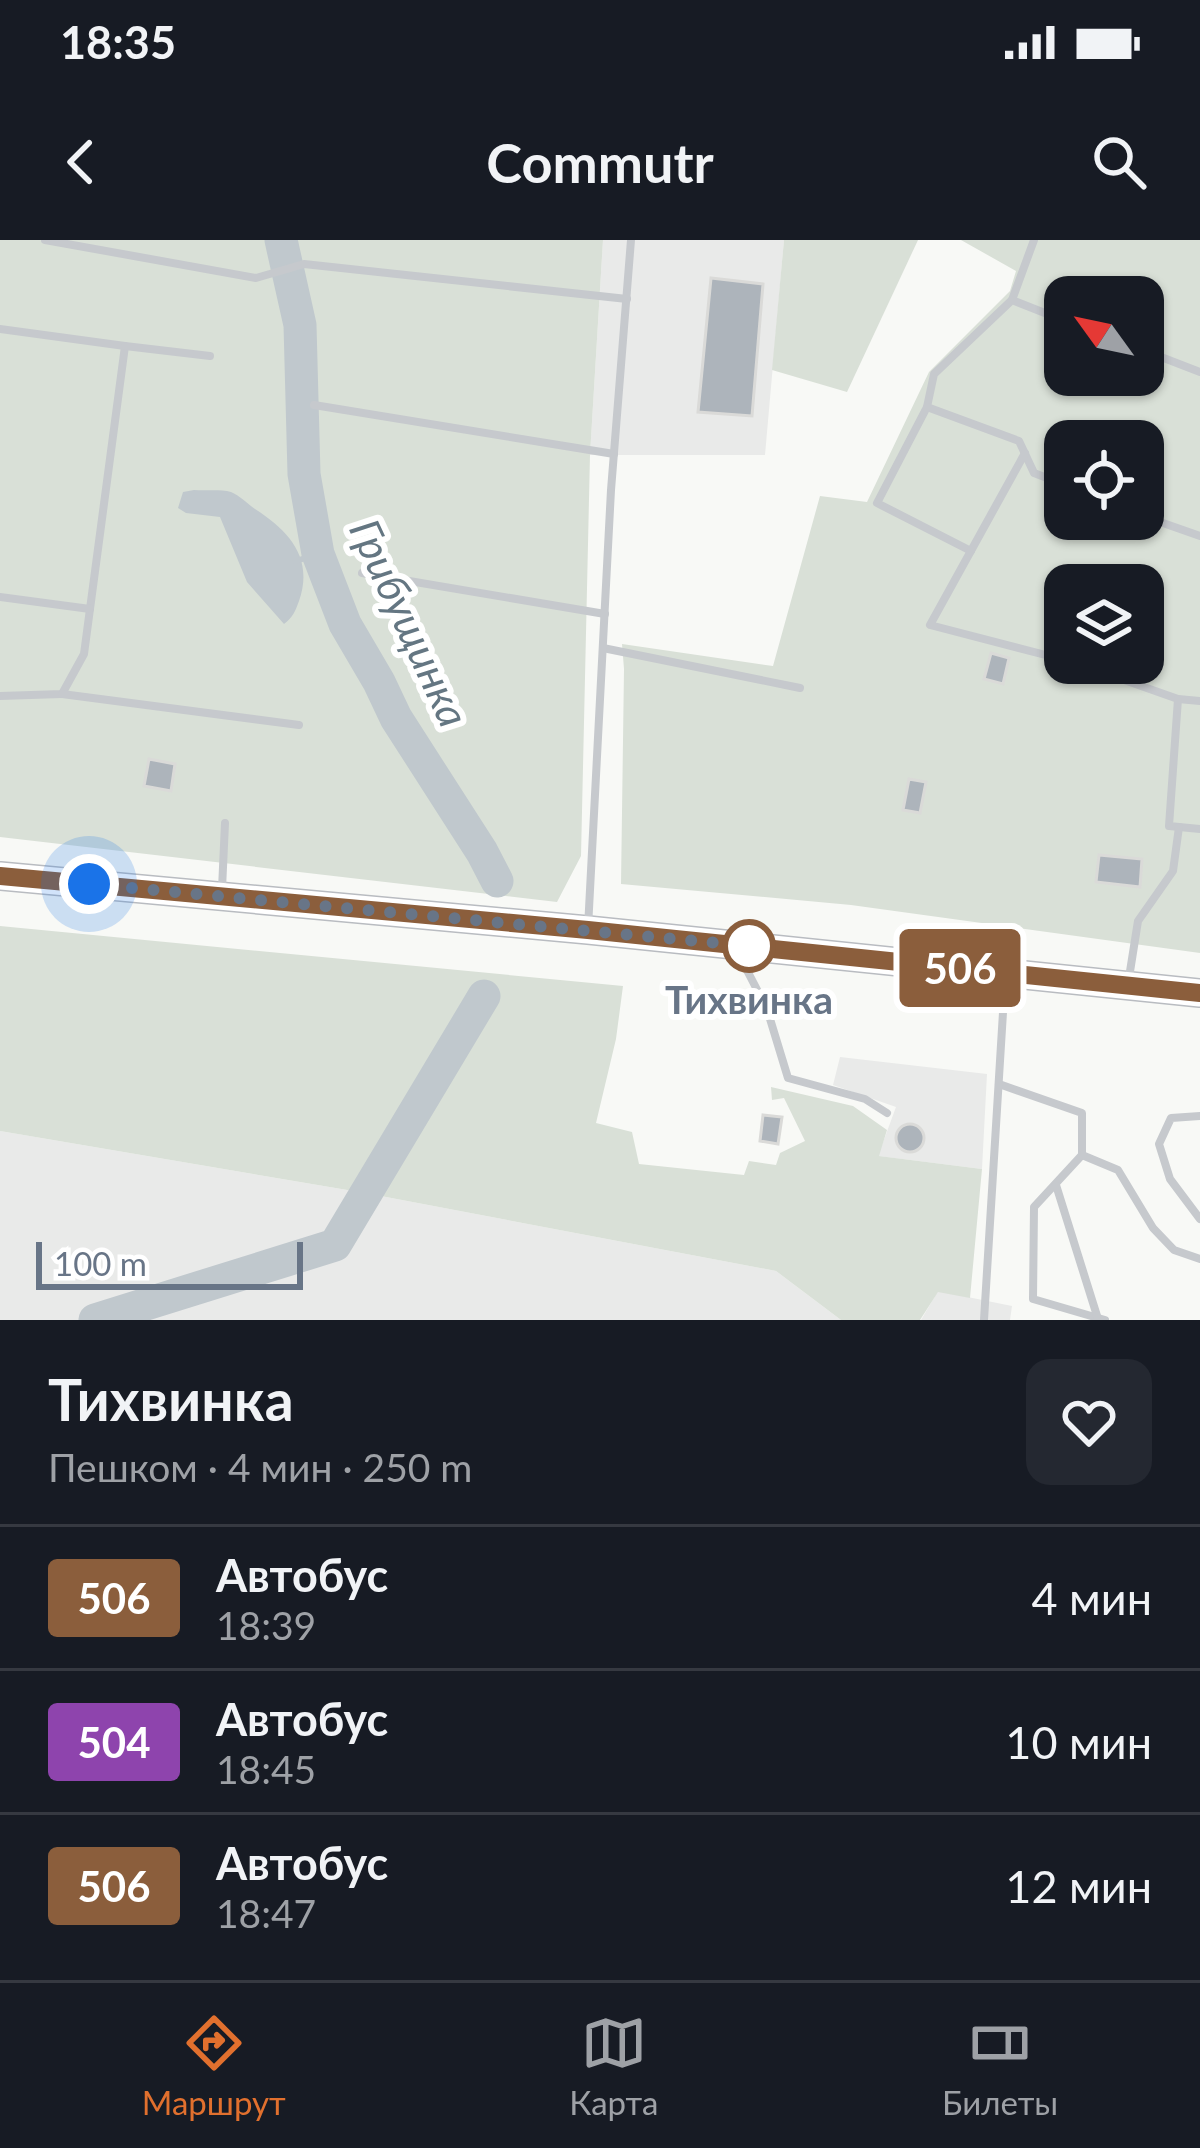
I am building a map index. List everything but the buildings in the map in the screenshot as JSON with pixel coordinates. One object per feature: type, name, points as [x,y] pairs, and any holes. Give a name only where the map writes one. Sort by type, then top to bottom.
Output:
[{"type":"main road","points":[[0,876],[1200,993]]},
{"type":"lane","points":[[45,240],[256,278],[304,264],[627,299]]},
{"type":"lane","points":[[588,930],[614,454],[631,240]]},
{"type":"lane","points":[[971,550],[877,502],[927,406],[934,374],[1012,301],[1034,240]]},
{"type":"lane","points":[[1012,301],[1044,313]]},
{"type":"lane","points":[[0,329],[210,356]]},
{"type":"lane","points":[[62,694],[84,654],[125,346]]},
{"type":"lane","points":[[1164,358],[1200,372]]},
{"type":"lane","points":[[314,405],[614,454]]},
{"type":"lane","points":[[927,406],[1019,441],[1034,473],[1044,477]]},
{"type":"lane","points":[[1025,453],[929,625],[1044,655]]},
{"type":"lane","points":[[1164,523],[1200,536]]},
{"type":"lane","points":[[362,573],[605,614]]},
{"type":"lane","points":[[0,597],[90,609]]},
{"type":"lane","points":[[603,648],[800,688]]},
{"type":"lane","points":[[1136,684],[1178,699],[1200,701]]},
{"type":"lane","points":[[0,696],[62,694],[299,725]]},
{"type":"lane","points":[[1178,699],[1169,826],[1200,829]]},
{"type":"lane","points":[[222,896],[225,823]]},
{"type":"lane","points":[[1128,986],[1138,921],[1173,871],[1180,827]]},
{"type":"lane","points":[[733,945],[767,1010],[788,1078],[853,1095],[887,1113]]},
{"type":"lane","points":[[984,1320],[1006,973]]},
{"type":"lane","points":[[999,1084],[1082,1113],[1082,1155],[1034,1207],[1033,1298],[1101,1319]]},
{"type":"lane","points":[[1200,1116],[1171,1118],[1159,1144],[1170,1179],[1200,1219]]},
{"type":"lane","points":[[1082,1155],[1118,1169],[1154,1228],[1174,1250],[1200,1259]]},
{"type":"lane","points":[[1055,1184],[1101,1319]]},
{"type":"shaded area","points":[[0,240],[603,240],[590,455],[581,856],[557,902],[0,837]]},
{"type":"shaded area","points":[[603,240],[784,240],[765,455],[590,455]]},
{"type":"shaded area","points":[[784,240],[918,240],[847,392],[772,370]]},
{"type":"shaded area","points":[[961,240],[1200,240],[1200,953],[851,905],[621,884],[622,644],[773,666],[820,496],[867,502],[929,372],[1010,291],[1016,271]]},
{"type":"shaded area","points":[[183,492],[234,493],[288,536],[301,559],[303,586],[295,611],[284,624],[247,582],[220,517],[178,508]]},
{"type":"shaded area","points":[[0,926],[623,986],[596,1123],[632,1132],[639,1164],[744,1175],[749,1161],[776,1165],[780,1153],[805,1141],[784,1098],[772,1100],[771,1087],[853,1106],[887,1130],[879,1156],[982,1169],[970,1298],[938,1292],[920,1320],[841,1320],[776,1271],[365,1193],[0,1131]]},
{"type":"shaded area","points":[[840,1057],[987,1074],[982,1169],[878,1156],[896,1107],[833,1085]]},
{"type":"shaded area","points":[[0,1131],[365,1193],[776,1271],[841,1320],[0,1320]]},
{"type":"shaded area","points":[[938,1291],[1012,1306],[1010,1320],[921,1320]]},
{"type":"waterway","name":"Грибущинка","points":[[281,240],[300,325],[304,474],[318,554],[345,624],[396,718],[497,881]]},
{"type":"waterway","points":[[296,561],[318,554]]},
{"type":"waterway","name":"Грибущинка","points":[[95,1320],[335,1245],[484,996]]},
{"type":"bus line","name":"506","points":[[0,876],[1200,993]]},
{"type":"place","name":"Тихвинка","points":[[749,946]]},
{"type":"route","points":[[89,884],[749,946]]}]
